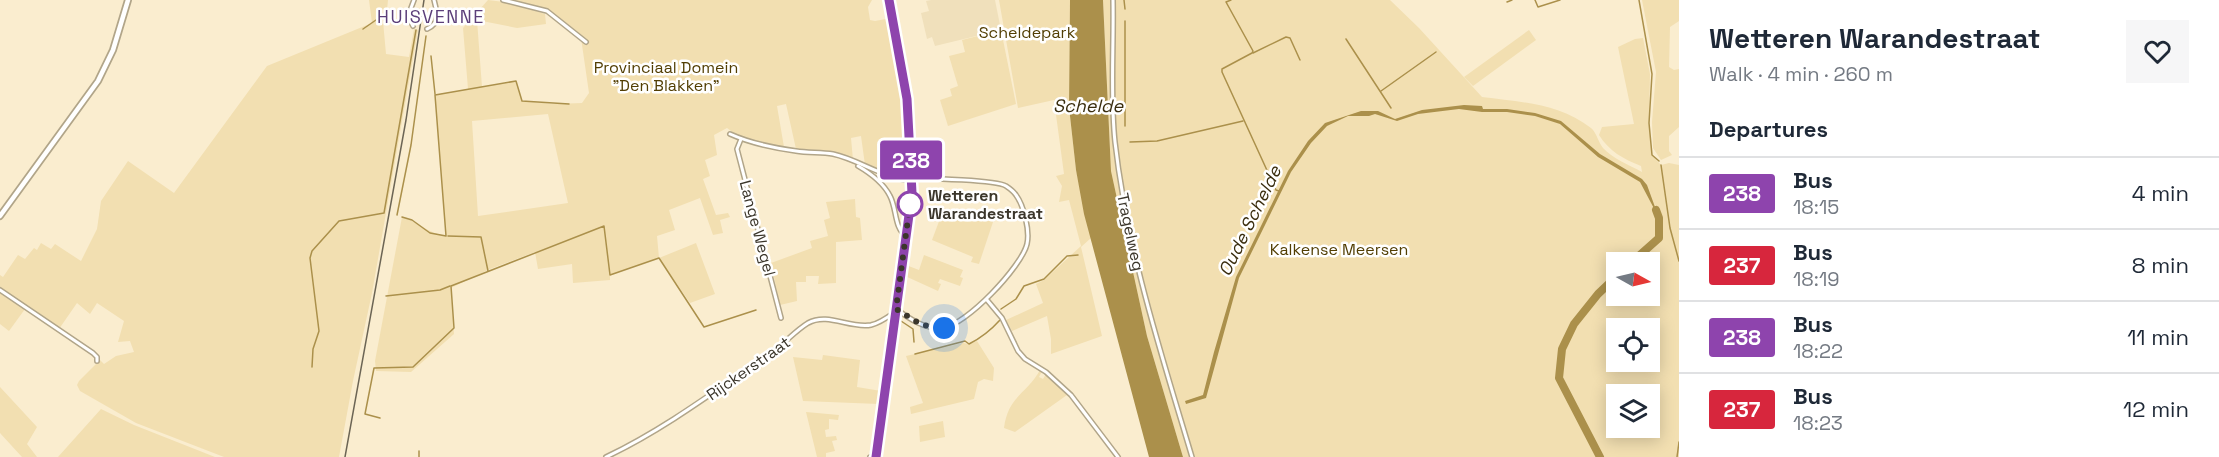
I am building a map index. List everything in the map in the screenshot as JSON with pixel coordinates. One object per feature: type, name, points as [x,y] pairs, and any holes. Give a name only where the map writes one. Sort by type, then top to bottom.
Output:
[{"type":"main road","points":[[0,216],[98,81],[113,50],[128,0]]},
{"type":"main road","points":[[874,456],[896,311],[912,179],[905,83],[889,0]]},
{"type":"street","points":[[413,26],[408,16],[414,0]]},
{"type":"street","points":[[427,29],[433,26],[437,19],[434,0]]},
{"type":"street","points":[[503,0],[547,11],[586,42]]},
{"type":"street","name":"Tragelweg","points":[[1113,0],[1113,117],[1122,189],[1150,312],[1192,457]]},
{"type":"street","points":[[730,134],[741,139],[797,152],[833,154],[905,180],[1000,184],[1006,186],[1019,199],[1027,228],[1027,244],[1023,254],[987,300],[959,322],[944,328],[922,325],[896,311]]},
{"type":"street","name":"Lange Wegel","points":[[741,139],[737,149],[781,318]]},
{"type":"street","points":[[849,160],[881,184],[890,196],[899,230],[906,236]]},
{"type":"street","points":[[0,290],[93,353],[97,361]]},
{"type":"street","points":[[987,300],[1002,318],[1018,351],[1071,395],[1118,457]]},
{"type":"street","name":"Rijckerstraat","points":[[606,457],[623,449],[706,397],[789,340],[807,324],[822,319],[868,326],[896,311]]},
{"type":"shaded area","points":[[995,0],[1001,30],[935,46],[932,37],[927,39],[921,13],[929,11],[926,1]]},
{"type":"green space","points":[[369,0],[388,0],[386,20],[383,21],[386,54],[409,57],[414,29],[418,30],[372,293],[339,457],[224,457],[136,423],[80,391],[77,385],[79,381],[100,360],[104,364],[116,356],[134,352],[130,341],[118,342],[124,321],[97,303],[90,314],[77,303],[59,329],[0,288],[0,275],[3,277],[18,255],[25,259],[34,248],[37,250],[41,243],[51,249],[55,244],[81,261],[97,229],[101,201],[128,161],[174,193],[267,66],[372,23]]},
{"type":"green space","name":"Provinciaal Domein \"Den Blakken\"","points":[[488,0],[511,3],[545,14],[546,24],[517,28],[477,20],[482,87],[516,81],[522,101],[555,104],[582,103],[589,93],[581,38],[566,23],[547,10],[507,0],[872,0],[868,7],[870,20],[891,18],[903,84],[909,178],[901,178],[865,165],[861,136],[851,138],[853,160],[832,152],[796,149],[786,104],[777,106],[784,147],[739,137],[727,128],[714,135],[717,155],[705,160],[710,176],[703,179],[716,215],[728,213],[730,217],[720,220],[723,233],[713,235],[700,198],[669,210],[675,230],[657,236],[659,258],[610,275],[610,280],[573,283],[572,264],[538,269],[535,252],[490,269],[451,288],[454,334],[411,372],[376,371],[375,361],[402,217],[446,236],[435,95],[468,89],[463,28]],"holes":[[[548,114],[568,203],[478,216],[472,121]]]},
{"type":"green space","name":"Scheldepark","points":[[999,0],[1070,0],[1069,107],[1076,170],[1091,238],[1081,247],[1102,336],[1051,354],[1047,316],[1012,331],[1006,320],[1043,303],[1036,284],[1044,280],[1081,246],[1069,200],[1059,202],[1062,186],[1056,176],[1064,174],[1054,100],[1018,108]]},
{"type":"green space","name":"Kalkense Meersen","points":[[1103,0],[1390,0],[1482,97],[1524,102],[1565,113],[1591,128],[1603,148],[1611,155],[1642,172],[1641,166],[1617,154],[1599,135],[1602,127],[1634,124],[1618,47],[1643,38],[1650,74],[1649,123],[1652,155],[1661,165],[1669,163],[1679,165],[1679,457],[1183,457],[1147,336],[1111,171]]},
{"type":"green space","points":[[1642,0],[1679,0],[1679,21],[1670,27],[1669,67],[1674,70],[1679,69],[1679,127],[1669,136],[1669,151],[1672,155],[1661,160],[1653,148],[1652,122],[1656,72]]},
{"type":"green space","points":[[1001,30],[1016,104],[948,126],[940,100],[952,96],[950,89],[958,86],[949,56],[965,52],[962,40]]},
{"type":"green space","points":[[1529,30],[1536,40],[1473,86],[1464,77]]},
{"type":"green space","points":[[855,199],[856,217],[860,218],[862,240],[836,242],[836,283],[818,284],[819,276],[806,276],[806,282],[796,282],[797,301],[780,305],[771,263],[812,248],[810,241],[828,236],[824,220],[830,218],[826,202]]},
{"type":"green space","points":[[944,208],[995,216],[979,264],[971,262],[973,257],[932,240]]},
{"type":"green space","points":[[696,243],[715,294],[690,303],[659,258]]},
{"type":"green space","points":[[924,255],[963,270],[960,286],[940,279],[938,283],[941,284],[938,291],[905,276],[906,265],[919,270]]},
{"type":"green space","points":[[0,292],[25,309],[9,331],[0,324]]},
{"type":"green space","points":[[977,341],[994,368],[993,381],[984,379],[978,382],[974,399],[911,414],[910,407],[923,403],[906,356]]},
{"type":"green space","points":[[823,355],[860,360],[857,387],[881,391],[879,404],[803,401],[793,357],[822,360]]},
{"type":"green space","points":[[1040,370],[1042,371],[1039,377],[1043,379],[1046,374],[1067,395],[1015,432],[1004,428],[1009,409]]},
{"type":"green space","points":[[0,387],[37,427],[27,444],[37,457],[22,457],[0,433]]},
{"type":"green space","points":[[101,409],[134,425],[215,457],[58,457]]},
{"type":"green space","points":[[806,412],[839,415],[838,420],[829,419],[829,429],[825,430],[826,437],[836,436],[837,440],[832,441],[835,451],[826,453],[826,457],[817,457]]},
{"type":"green space","points":[[943,421],[945,437],[920,442],[919,426]]},
{"type":"water","name":"Schelde","points":[[1070,0],[1103,0],[1111,171],[1147,336],[1183,457],[1149,457],[1084,214],[1076,170],[1069,107]]},
{"type":"water","points":[[1464,105],[1482,106],[1483,109],[1507,109],[1535,113],[1561,121],[1600,154],[1642,179],[1647,185],[1659,218],[1640,182],[1598,157],[1560,124],[1535,116],[1459,109],[1418,114],[1397,121],[1375,114],[1348,116],[1327,126],[1311,143],[1291,172],[1239,278],[1206,398],[1186,404],[1185,401],[1203,395],[1236,277],[1288,171],[1308,141],[1325,123],[1361,111],[1378,111],[1395,119],[1422,110]]},
{"type":"waterway","points":[[1124,0],[1125,9]]},
{"type":"waterway","points":[[1231,0],[1226,2],[1253,51],[1222,69],[1222,72],[1276,190],[1279,191]]},
{"type":"waterway","points":[[1507,2],[1512,0]]},
{"type":"waterway","points":[[1535,0],[1538,7],[1560,0]]},
{"type":"waterway","name":"Oude Schelde","points":[[1639,0],[1652,74],[1649,123],[1652,155],[1659,161]]},
{"type":"waterway","points":[[363,29],[376,20],[386,18]]},
{"type":"waterway","points":[[1125,21],[1125,126]]},
{"type":"waterway","points":[[312,367],[313,349],[319,331],[310,258],[312,251],[339,221],[384,213],[416,30]]},
{"type":"waterway","points":[[397,215],[411,145],[426,36]]},
{"type":"waterway","points":[[1253,53],[1286,37],[1290,38],[1300,60]]},
{"type":"waterway","points":[[1346,39],[1391,108]]},
{"type":"waterway","points":[[1381,91],[1436,52]]},
{"type":"waterway","points":[[431,56],[435,94]]},
{"type":"waterway","points":[[402,217],[412,220],[430,233],[446,236],[435,95],[516,81],[522,101],[569,104]]},
{"type":"waterway","points":[[1130,142],[1157,141],[1243,121]]},
{"type":"waterway","points":[[1661,165],[1670,228],[1679,261]]},
{"type":"waterway","name":"Oude Schelde","points":[[1643,252],[1659,238],[1659,218],[1656,210]]},
{"type":"waterway","points":[[380,418],[365,414],[374,368],[413,367],[454,328],[451,286],[604,226],[610,275],[659,258],[704,327],[756,310]]},
{"type":"waterway","points":[[448,236],[481,237],[488,271]]},
{"type":"waterway","points":[[1001,309],[1016,299],[1024,286],[1044,279],[1067,256],[1078,255]]},
{"type":"waterway","points":[[386,296],[440,290],[450,286]]},
{"type":"waterway","name":"Oude Schelde","points":[[1600,457],[1559,378],[1562,349],[1574,324],[1606,286]]},
{"type":"waterway","points":[[898,319],[913,329],[914,342]]},
{"type":"waterway","points":[[915,354],[965,341],[969,344],[986,334],[1000,320]]},
{"type":"waterway","points":[[1677,457],[1679,442]]},
{"type":"waterway","points":[[419,451],[419,457]]},
{"type":"railway","points":[[345,457],[406,120],[424,0]]},
{"type":"bus line","name":"238","points":[[876,457],[912,193],[907,99],[889,0]]},
{"type":"place","name":"Wetteren Warandestraat","points":[[910,204]]},
{"type":"district","name":"HUISVENNE","points":[[431,17]]},
{"type":"route","points":[[910,204],[896,309],[922,325],[944,328]]}]
